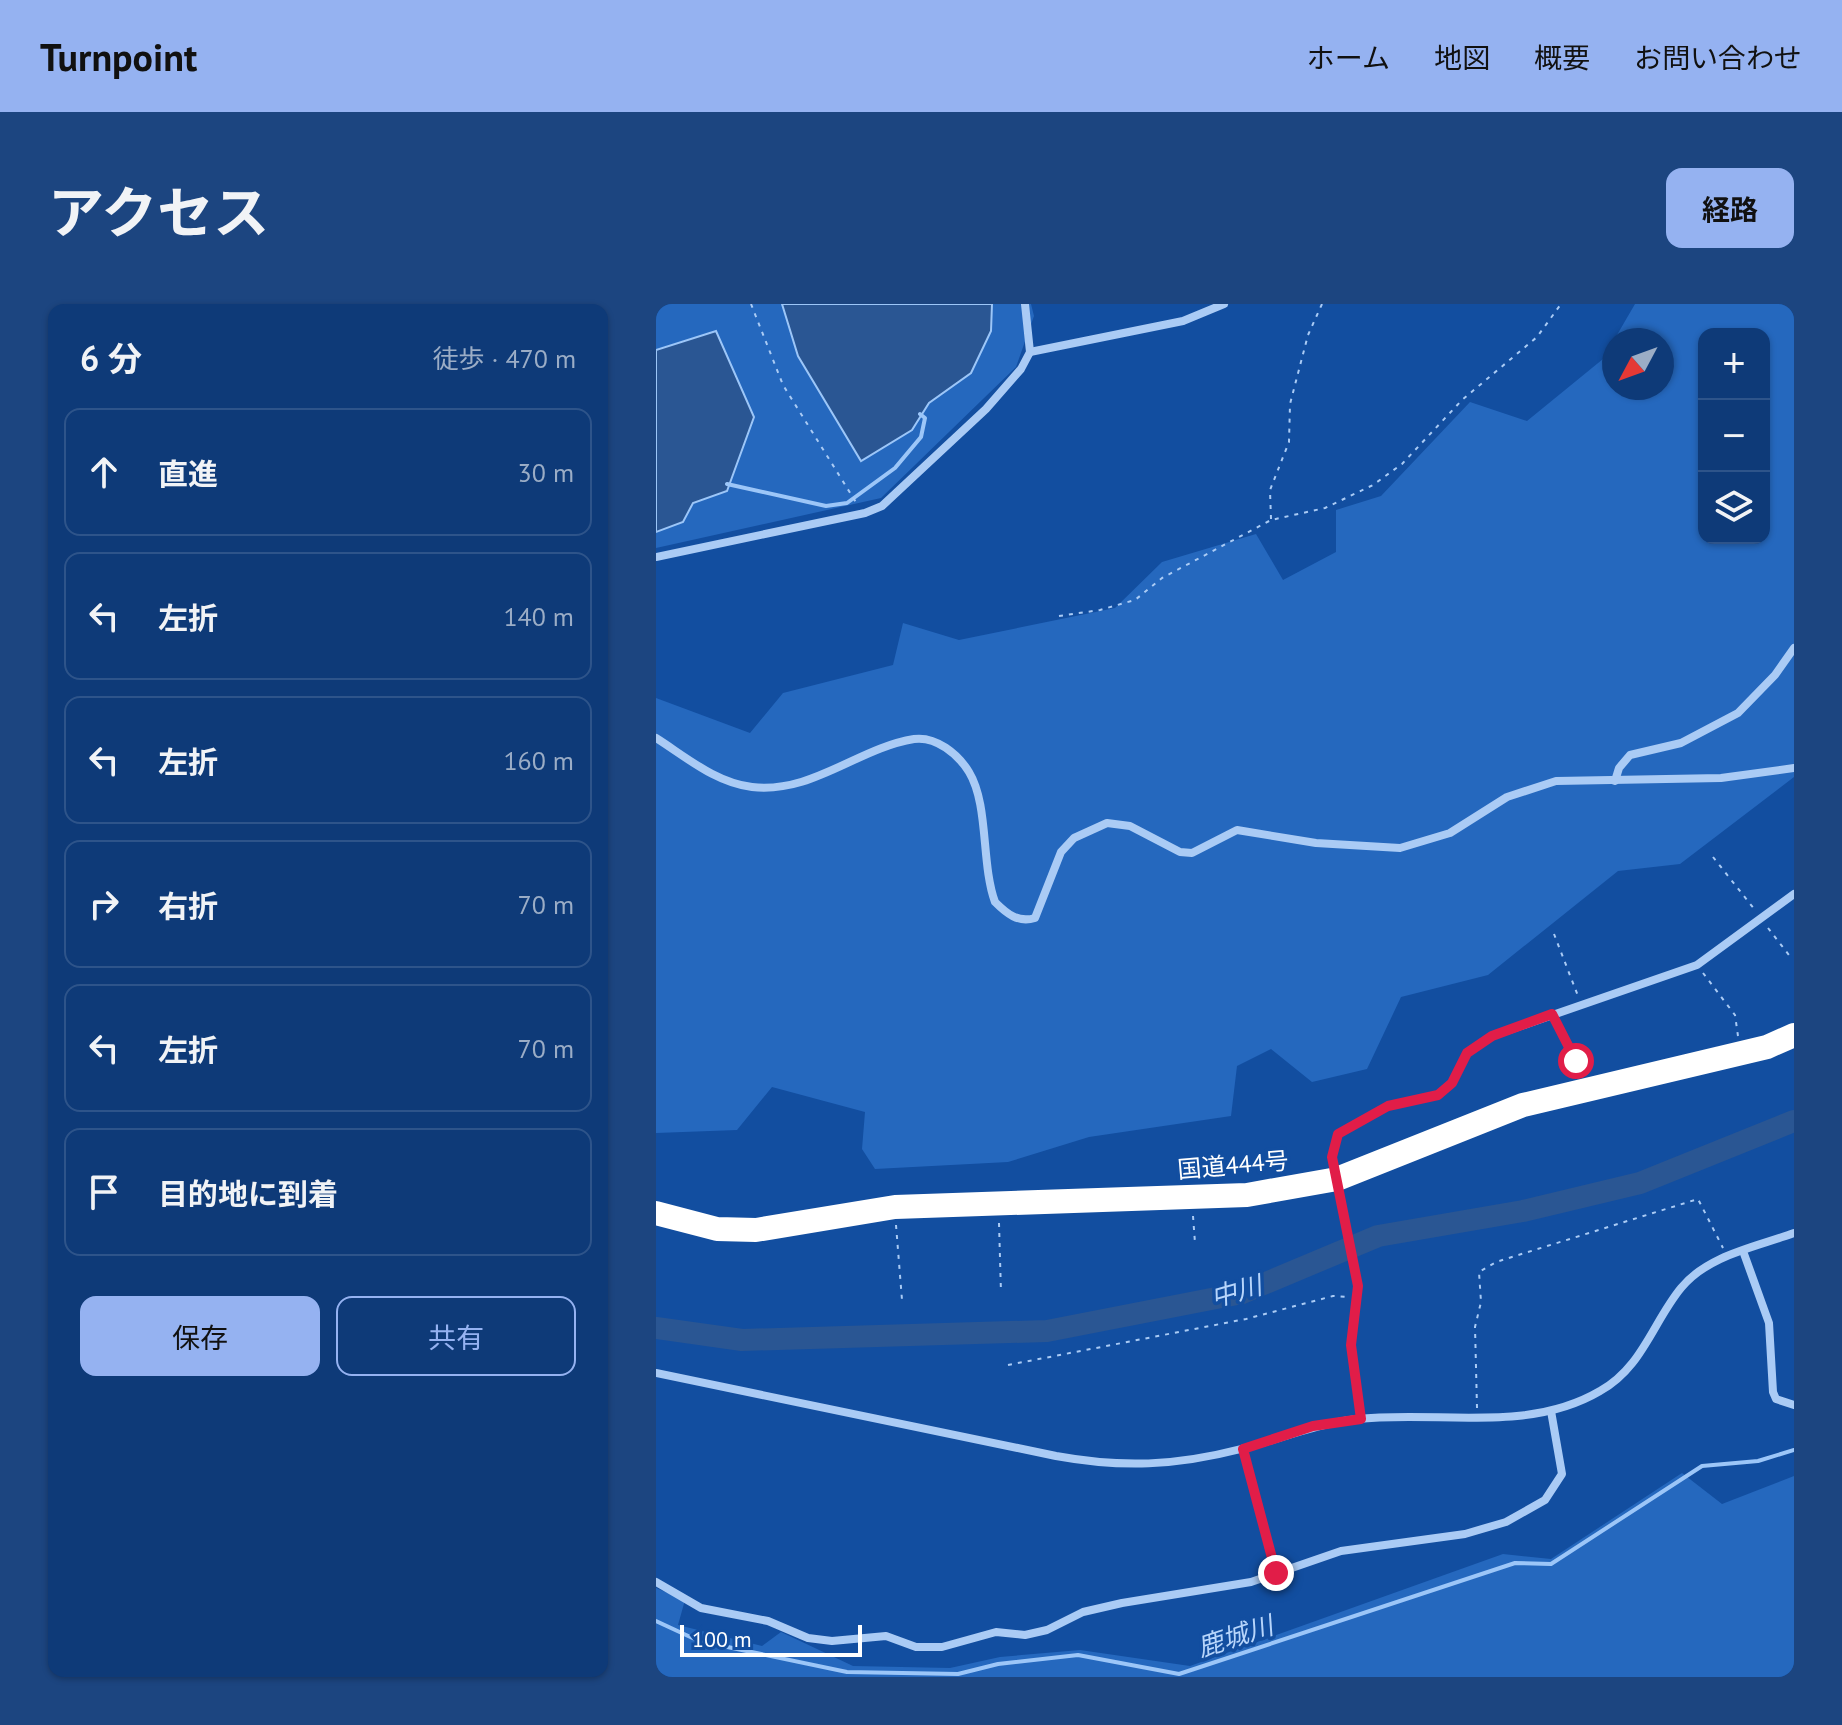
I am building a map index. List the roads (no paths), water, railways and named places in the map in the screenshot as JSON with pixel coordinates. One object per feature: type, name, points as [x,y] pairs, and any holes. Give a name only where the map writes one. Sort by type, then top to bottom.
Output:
[{"type":"highway","name":"国道444号","points":[[656,1213],[717,1229],[756,1230],[895,1207],[1247,1195],[1337,1179],[1523,1105],[1767,1047],[1794,1035]]},
{"type":"street","points":[[656,557],[865,513],[882,506],[986,409],[1021,369],[1030,352],[1025,304]]},
{"type":"street","points":[[1030,352],[1183,321],[1224,304]]},
{"type":"street","points":[[1615,781],[1619,768],[1630,755],[1681,743],[1738,713],[1775,675],[1794,648]]},
{"type":"street","points":[[656,738],[715,776],[750,787],[776,788],[808,780],[916,739],[937,742],[969,773],[977,795],[995,902],[1007,914],[1025,921],[1035,918],[1044,903],[1061,852],[1074,838],[1107,823],[1130,826],[1180,852],[1192,853],[1237,830],[1316,843],[1400,848],[1450,833],[1507,797],[1556,781],[1721,778],[1794,768]]},
{"type":"street","points":[[1361,1419],[1351,1345],[1358,1286],[1332,1157],[1338,1134],[1347,1127],[1370,1119],[1388,1106],[1438,1095],[1452,1083],[1467,1053],[1492,1036],[1697,965],[1794,894]]},
{"type":"street","points":[[656,1373],[1107,1465],[1147,1465],[1243,1449],[1313,1426],[1361,1419],[1477,1417],[1551,1411],[1581,1402],[1622,1377],[1650,1341],[1681,1288],[1705,1267],[1727,1256],[1794,1233]]},
{"type":"street","points":[[1743,1251],[1769,1323],[1773,1392],[1776,1399],[1794,1405]]},
{"type":"street","points":[[656,1582],[701,1608],[768,1621],[808,1638],[832,1641],[886,1636],[916,1647],[942,1647],[996,1632],[1025,1635],[1047,1630],[1083,1612],[1251,1582],[1341,1551],[1465,1534],[1506,1522],[1545,1500],[1562,1474],[1551,1411]]},
{"type":"street","points":[[1243,1449],[1276,1573]]},
{"type":"waterway","points":[[727,484],[826,506],[847,503],[895,468],[921,437],[925,418],[920,414]]},
{"type":"waterway","name":"中川","points":[[656,1328],[742,1340],[1047,1331],[1242,1293],[1378,1236],[1523,1211],[1640,1183],[1794,1121]]},
{"type":"waterway","name":"鹿城川","points":[[656,1621],[699,1641],[847,1672],[958,1674],[998,1664],[1078,1655],[1179,1674],[1515,1563],[1551,1564],[1702,1466],[1758,1461],[1794,1450]]}]
